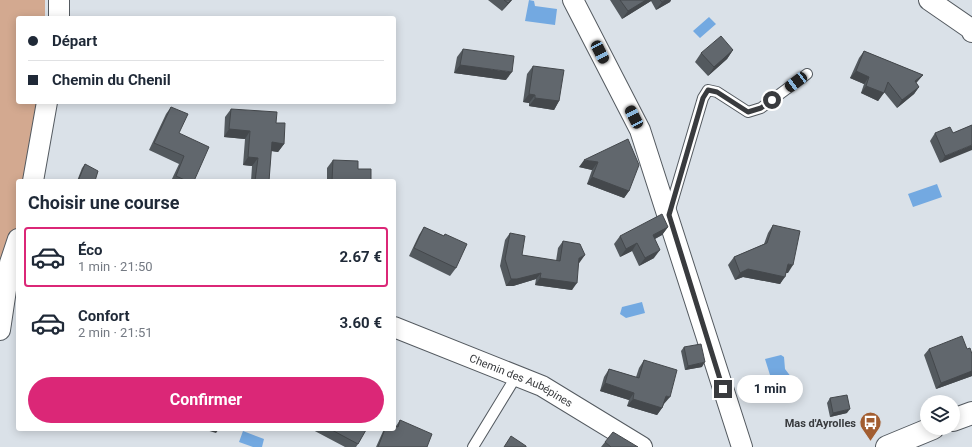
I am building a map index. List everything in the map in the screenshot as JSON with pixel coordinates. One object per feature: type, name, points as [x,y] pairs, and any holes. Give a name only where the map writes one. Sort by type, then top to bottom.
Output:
[{"type":"street","points":[[58,16],[59,0]]},
{"type":"street","points":[[573,0],[640,130],[669,215],[742,447]]},
{"type":"street","points":[[929,0],[971,29],[972,32]]},
{"type":"street","points":[[33,179],[47,104]]},
{"type":"street","points":[[0,330],[10,263],[16,245]]},
{"type":"street","name":"Chemin des Aubépines","points":[[396,328],[542,386],[642,447]]},
{"type":"street","points":[[960,417],[972,413]]},
{"type":"street","points":[[887,447],[920,433]]},
{"type":"lane","points":[[669,215],[703,98],[708,90],[717,92],[748,112],[761,108],[808,74]]},
{"type":"lane","points":[[473,447],[517,376]]},
{"type":"shaded area","points":[[0,0],[45,0],[45,16],[16,16],[16,104],[38,104],[24,179],[16,179],[16,228],[0,319]]},
{"type":"water","points":[[529,0],[534,1],[535,6],[557,9],[555,25],[525,21]]},
{"type":"water","points":[[709,17],[716,24],[700,38],[693,31]]},
{"type":"water","points":[[937,184],[942,197],[913,207],[908,194]]},
{"type":"water","points":[[642,302],[645,313],[626,318],[620,314],[622,307]]},
{"type":"water","points":[[781,355],[784,357],[785,369],[795,382],[781,392],[770,375],[765,359]]},
{"type":"water","points":[[243,431],[264,439],[262,447],[253,447],[239,442]]},
{"type":"building","points":[[504,0],[511,0],[508,3]]},
{"type":"building","points":[[620,0],[646,0],[628,11]]},
{"type":"building","points":[[721,36],[733,50],[714,67],[701,53]]},
{"type":"building","points":[[463,49],[514,56],[512,72],[460,65]]},
{"type":"building","points":[[864,51],[923,75],[915,81],[919,87],[902,100],[888,82],[884,93],[866,86],[869,77],[856,71]]},
{"type":"building","points":[[533,66],[564,70],[559,101],[535,98],[535,95],[529,94]]},
{"type":"building","points":[[171,107],[188,114],[179,133],[209,147],[195,179],[183,179],[176,176],[184,156],[154,143]]},
{"type":"building","points":[[231,109],[277,112],[276,123],[285,123],[284,144],[272,142],[269,179],[255,179],[258,158],[248,157],[250,131],[229,129]]},
{"type":"building","points":[[972,125],[972,145],[945,156],[935,133],[950,127],[953,133]]},
{"type":"building","points":[[628,139],[639,165],[629,191],[592,177],[598,162],[584,160]]},
{"type":"building","points":[[333,160],[358,161],[358,169],[371,169],[371,179],[332,179]]},
{"type":"building","points":[[85,164],[98,171],[96,179],[79,179]]},
{"type":"building","points":[[662,214],[668,227],[653,235],[660,250],[645,258],[637,243],[626,249],[620,236]]},
{"type":"building","points":[[773,225],[800,231],[793,265],[788,264],[785,277],[748,269],[740,273],[734,257],[767,243]]},
{"type":"building","points":[[424,227],[444,236],[445,234],[467,244],[456,268],[414,248]]},
{"type":"building","points":[[510,233],[525,236],[522,255],[560,261],[563,241],[580,244],[585,255],[579,258],[577,283],[540,278],[541,273],[511,279],[505,259]]},
{"type":"building","points":[[962,336],[967,349],[970,348],[972,354],[972,371],[941,383],[929,349]]},
{"type":"building","points":[[701,344],[705,362],[688,366],[684,347]]},
{"type":"building","points":[[644,360],[677,370],[670,397],[666,396],[662,408],[633,399],[634,393],[605,383],[609,369],[639,378]]},
{"type":"building","points":[[847,395],[850,409],[833,413],[830,398]]},
{"type":"building","points":[[400,420],[432,434],[427,447],[378,447],[384,431],[396,431],[396,426],[398,427]]},
{"type":"building","points":[[334,431],[365,431],[358,444]]},
{"type":"building","points":[[613,432],[638,447],[611,447],[605,442]]},
{"type":"building","points":[[511,436],[526,446],[526,447],[504,447]]},
{"type":"place","name":"Mas d'Ayrolles","points":[[871,442]]},
{"type":"route","points":[[723,389],[669,215],[703,98],[708,90],[717,92],[748,112],[761,108],[772,100]]}]
